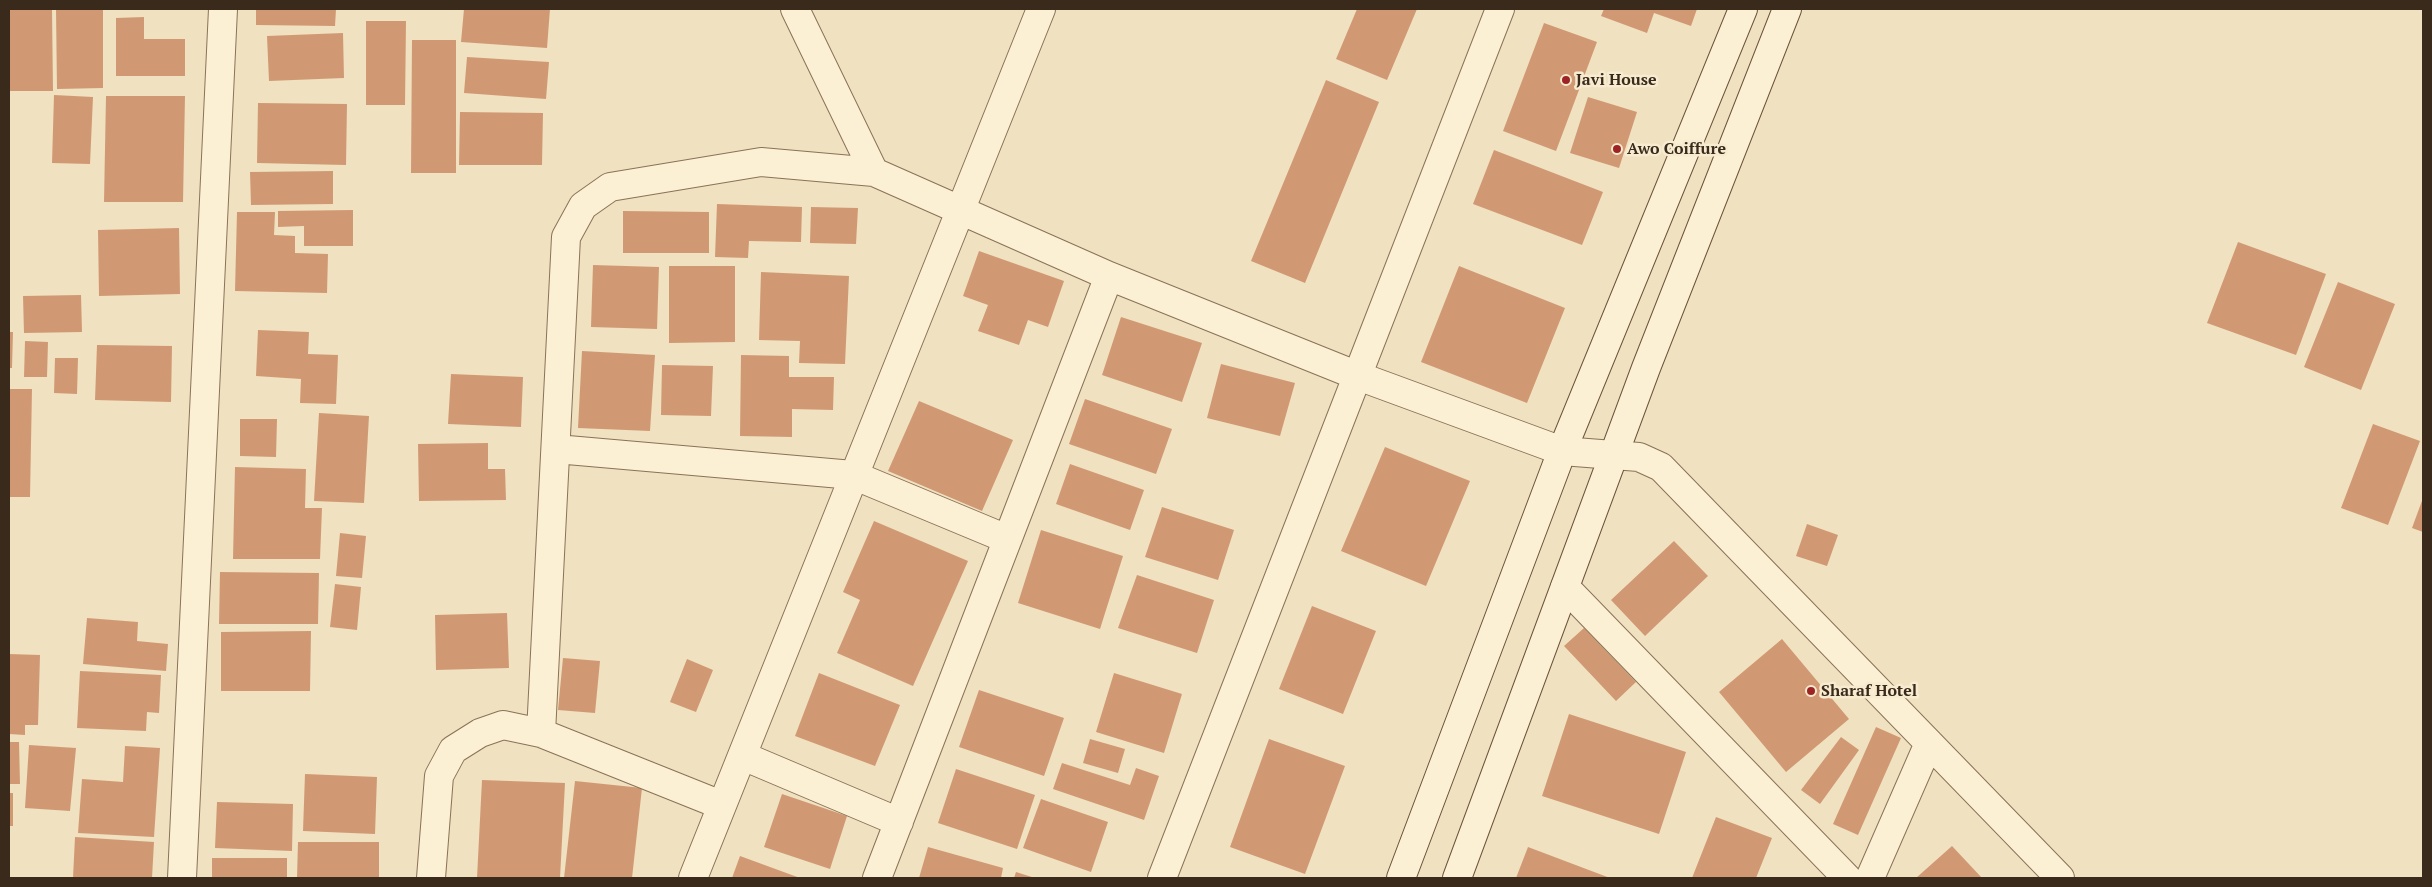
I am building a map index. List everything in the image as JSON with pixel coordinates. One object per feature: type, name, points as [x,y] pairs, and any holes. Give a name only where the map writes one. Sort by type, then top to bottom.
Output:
[{"type":"street","points":[[182,878],[223,9]]},
{"type":"street","points":[[795,9],[874,172]]},
{"type":"street","points":[[693,878],[721,805],[743,756],[852,475],[1041,9]]},
{"type":"street","points":[[1162,878],[1500,9]]},
{"type":"street","points":[[1401,878],[1562,451],[1743,9]]},
{"type":"street","points":[[1457,878],[1615,454],[1787,9]]},
{"type":"street","points":[[541,733],[566,237],[583,206],[610,187],[761,162],[874,172],[1109,276],[1358,376],[1562,451],[1639,457],[1661,467],[2060,878]]},
{"type":"street","points":[[877,878],[1109,276]]},
{"type":"street","points":[[556,448],[852,475],[1007,539]]},
{"type":"street","points":[[1565,587],[1847,878]]},
{"type":"street","points":[[431,878],[439,776],[453,750],[480,733],[502,725],[541,733],[721,805]]},
{"type":"street","points":[[1870,878],[1929,744]]},
{"type":"street","points":[[743,756],[899,822]]},
{"type":"building","points":[[9,9],[52,9],[53,91],[9,91]]},
{"type":"building","points":[[56,9],[103,9],[103,88],[57,89]]},
{"type":"building","points":[[256,9],[336,9],[335,26],[256,25]]},
{"type":"building","points":[[464,9],[550,9],[547,48],[461,42]]},
{"type":"building","points":[[1357,9],[1417,9],[1387,80],[1336,59]]},
{"type":"building","points":[[1604,9],[1697,9],[1691,26],[1654,13],[1647,33],[1601,16]]},
{"type":"building","points":[[144,17],[144,39],[185,39],[185,76],[116,76],[116,18]]},
{"type":"building","points":[[366,21],[406,21],[405,105],[366,105]]},
{"type":"building","points":[[1544,23],[1597,42],[1556,151],[1503,131]]},
{"type":"building","points":[[343,33],[344,78],[269,81],[267,36]]},
{"type":"building","points":[[412,40],[456,40],[456,173],[411,173]]},
{"type":"building","points":[[467,57],[549,62],[546,99],[464,93]]},
{"type":"building","points":[[1326,80],[1379,102],[1305,283],[1251,261]]},
{"type":"building","points":[[54,95],[93,97],[90,164],[52,163]]},
{"type":"building","points":[[106,96],[185,96],[183,202],[104,202]]},
{"type":"building","points":[[1588,97],[1637,112],[1619,168],[1570,153]]},
{"type":"building","points":[[258,103],[347,104],[346,165],[257,163]]},
{"type":"building","points":[[460,112],[543,113],[542,165],[459,165]]},
{"type":"building","points":[[1494,150],[1603,192],[1582,245],[1473,204]]},
{"type":"building","points":[[333,171],[333,204],[251,205],[250,172]]},
{"type":"building","points":[[717,204],[802,207],[801,242],[749,241],[748,258],[715,257]]},
{"type":"building","points":[[811,207],[858,208],[856,244],[810,243]]},
{"type":"building","points":[[353,210],[353,246],[304,246],[304,226],[278,227],[278,211]]},
{"type":"building","points":[[623,211],[709,212],[709,253],[623,253]]},
{"type":"building","points":[[237,212],[275,212],[274,235],[295,236],[295,253],[328,254],[327,293],[235,291]]},
{"type":"building","points":[[179,228],[180,294],[99,296],[98,230]]},
{"type":"building","points":[[2238,242],[2326,274],[2296,355],[2207,323]]},
{"type":"building","points":[[979,251],[1064,281],[1048,327],[1028,320],[1019,345],[978,331],[988,305],[963,296]]},
{"type":"building","points":[[593,265],[659,267],[657,329],[591,327]]},
{"type":"building","points":[[669,266],[735,266],[735,342],[669,343]]},
{"type":"building","points":[[1459,266],[1565,308],[1527,403],[1421,362]]},
{"type":"building","points":[[761,272],[849,276],[845,364],[799,363],[800,341],[759,340]]},
{"type":"building","points":[[2338,282],[2395,304],[2361,390],[2304,367]]},
{"type":"building","points":[[81,295],[82,332],[24,333],[23,296]]},
{"type":"building","points":[[1121,317],[1202,343],[1182,402],[1102,375]]},
{"type":"building","points":[[258,330],[309,332],[308,354],[338,355],[336,404],[300,403],[301,379],[256,376]]},
{"type":"building","points":[[9,332],[13,332],[12,368],[9,368]]},
{"type":"building","points":[[25,341],[48,342],[47,377],[24,377]]},
{"type":"building","points":[[97,345],[172,346],[171,402],[95,400]]},
{"type":"building","points":[[582,351],[655,355],[650,431],[578,428]]},
{"type":"building","points":[[741,355],[789,356],[789,377],[834,377],[833,410],[792,409],[792,437],[740,436]]},
{"type":"building","points":[[55,358],[78,358],[77,394],[54,393]]},
{"type":"building","points":[[1221,364],[1295,383],[1280,436],[1207,418]]},
{"type":"building","points":[[662,365],[713,366],[711,416],[661,415]]},
{"type":"building","points":[[451,374],[523,377],[521,427],[448,424]]},
{"type":"building","points":[[9,389],[32,389],[30,497],[9,497]]},
{"type":"building","points":[[1085,399],[1172,429],[1156,474],[1069,444]]},
{"type":"building","points":[[919,401],[1013,440],[982,511],[888,471]]},
{"type":"building","points":[[319,413],[369,416],[364,503],[314,501]]},
{"type":"building","points":[[240,419],[277,419],[276,457],[240,456]]},
{"type":"building","points":[[2373,424],[2420,441],[2388,525],[2341,508]]},
{"type":"building","points":[[488,443],[488,469],[505,469],[506,500],[419,501],[418,444]]},
{"type":"building","points":[[1385,447],[1470,481],[1426,586],[1341,551]]},
{"type":"building","points":[[1070,464],[1144,490],[1130,530],[1056,504]]},
{"type":"building","points":[[235,467],[306,469],[305,508],[322,508],[320,559],[233,559]]},
{"type":"building","points":[[2423,498],[2423,532],[2412,528]]},
{"type":"building","points":[[1162,507],[1234,530],[1218,580],[1145,557]]},
{"type":"building","points":[[874,521],[968,561],[913,686],[837,653],[860,600],[843,592]]},
{"type":"building","points":[[1807,524],[1838,535],[1827,566],[1796,556]]},
{"type":"building","points":[[1041,530],[1123,556],[1100,629],[1018,603]]},
{"type":"building","points":[[340,533],[366,536],[362,578],[336,576]]},
{"type":"building","points":[[1674,541],[1708,576],[1645,636],[1611,600]]},
{"type":"building","points":[[220,572],[319,573],[318,624],[219,624]]},
{"type":"building","points":[[1137,575],[1214,600],[1197,653],[1118,628]]},
{"type":"building","points":[[335,584],[361,587],[357,630],[330,627]]},
{"type":"building","points":[[1312,606],[1376,631],[1343,714],[1279,689]]},
{"type":"building","points":[[507,613],[509,668],[436,670],[435,615]]},
{"type":"building","points":[[87,618],[138,622],[137,641],[168,644],[166,671],[83,664]]},
{"type":"building","points":[[1584,628],[1636,682],[1616,701],[1564,646]]},
{"type":"building","points":[[311,631],[310,691],[221,691],[221,632]]},
{"type":"building","points":[[1782,639],[1849,719],[1786,772],[1719,692]]},
{"type":"building","points":[[9,654],[40,655],[38,725],[25,725],[25,735],[9,734]]},
{"type":"building","points":[[563,658],[600,661],[595,713],[558,710]]},
{"type":"building","points":[[687,659],[713,670],[696,712],[670,702]]},
{"type":"building","points":[[80,671],[161,675],[159,713],[147,712],[146,731],[77,728]]},
{"type":"building","points":[[819,673],[900,705],[875,766],[795,736]]},
{"type":"building","points":[[1114,673],[1182,694],[1164,753],[1096,732]]},
{"type":"building","points":[[979,690],[1064,718],[1044,776],[959,747]]},
{"type":"building","points":[[1569,714],[1686,752],[1659,834],[1542,796]]},
{"type":"building","points":[[1876,727],[1901,738],[1858,835],[1833,824]]},
{"type":"building","points":[[1841,737],[1859,750],[1820,804],[1801,790]]},
{"type":"building","points":[[1090,739],[1125,749],[1118,773],[1083,763]]},
{"type":"building","points":[[1269,739],[1345,766],[1305,874],[1230,847]]},
{"type":"building","points":[[9,742],[19,742],[20,784],[9,784]]},
{"type":"building","points":[[29,745],[76,748],[70,811],[25,808]]},
{"type":"building","points":[[125,746],[160,748],[154,837],[78,833],[82,779],[123,782]]},
{"type":"building","points":[[1062,763],[1130,785],[1136,768],[1159,776],[1144,820],[1053,789]]},
{"type":"building","points":[[956,769],[1035,795],[1017,849],[938,823]]},
{"type":"building","points":[[305,774],[377,777],[375,834],[303,831]]},
{"type":"building","points":[[482,780],[565,783],[560,878],[477,878]]},
{"type":"building","points":[[575,781],[642,788],[632,878],[564,878]]},
{"type":"building","points":[[9,793],[13,793],[13,826],[9,826]]},
{"type":"building","points":[[782,794],[847,816],[830,869],[764,847]]},
{"type":"building","points":[[1041,799],[1108,822],[1091,872],[1023,848]]},
{"type":"building","points":[[217,802],[293,804],[292,851],[215,848]]},
{"type":"building","points":[[1716,817],[1772,838],[1756,878],[1692,878]]},
{"type":"building","points":[[75,837],[154,842],[152,878],[73,878]]},
{"type":"building","points":[[298,842],[379,842],[379,878],[297,878]]},
{"type":"building","points":[[1952,846],[1982,878],[1916,878]]},
{"type":"building","points":[[928,847],[1003,868],[1001,878],[919,878]]},
{"type":"building","points":[[1528,847],[1610,878],[1516,878]]},
{"type":"building","points":[[740,856],[800,878],[732,878]]},
{"type":"building","points":[[212,858],[287,858],[287,878],[212,878]]},
{"type":"building","points":[[1016,872],[1035,878],[1014,878]]},
{"type":"place","name":"Javi House","points":[[1566,80]]},
{"type":"place","name":"Awo Coiffure","points":[[1617,149]]},
{"type":"place","name":"Sharaf Hotel","points":[[1811,691]]}]
